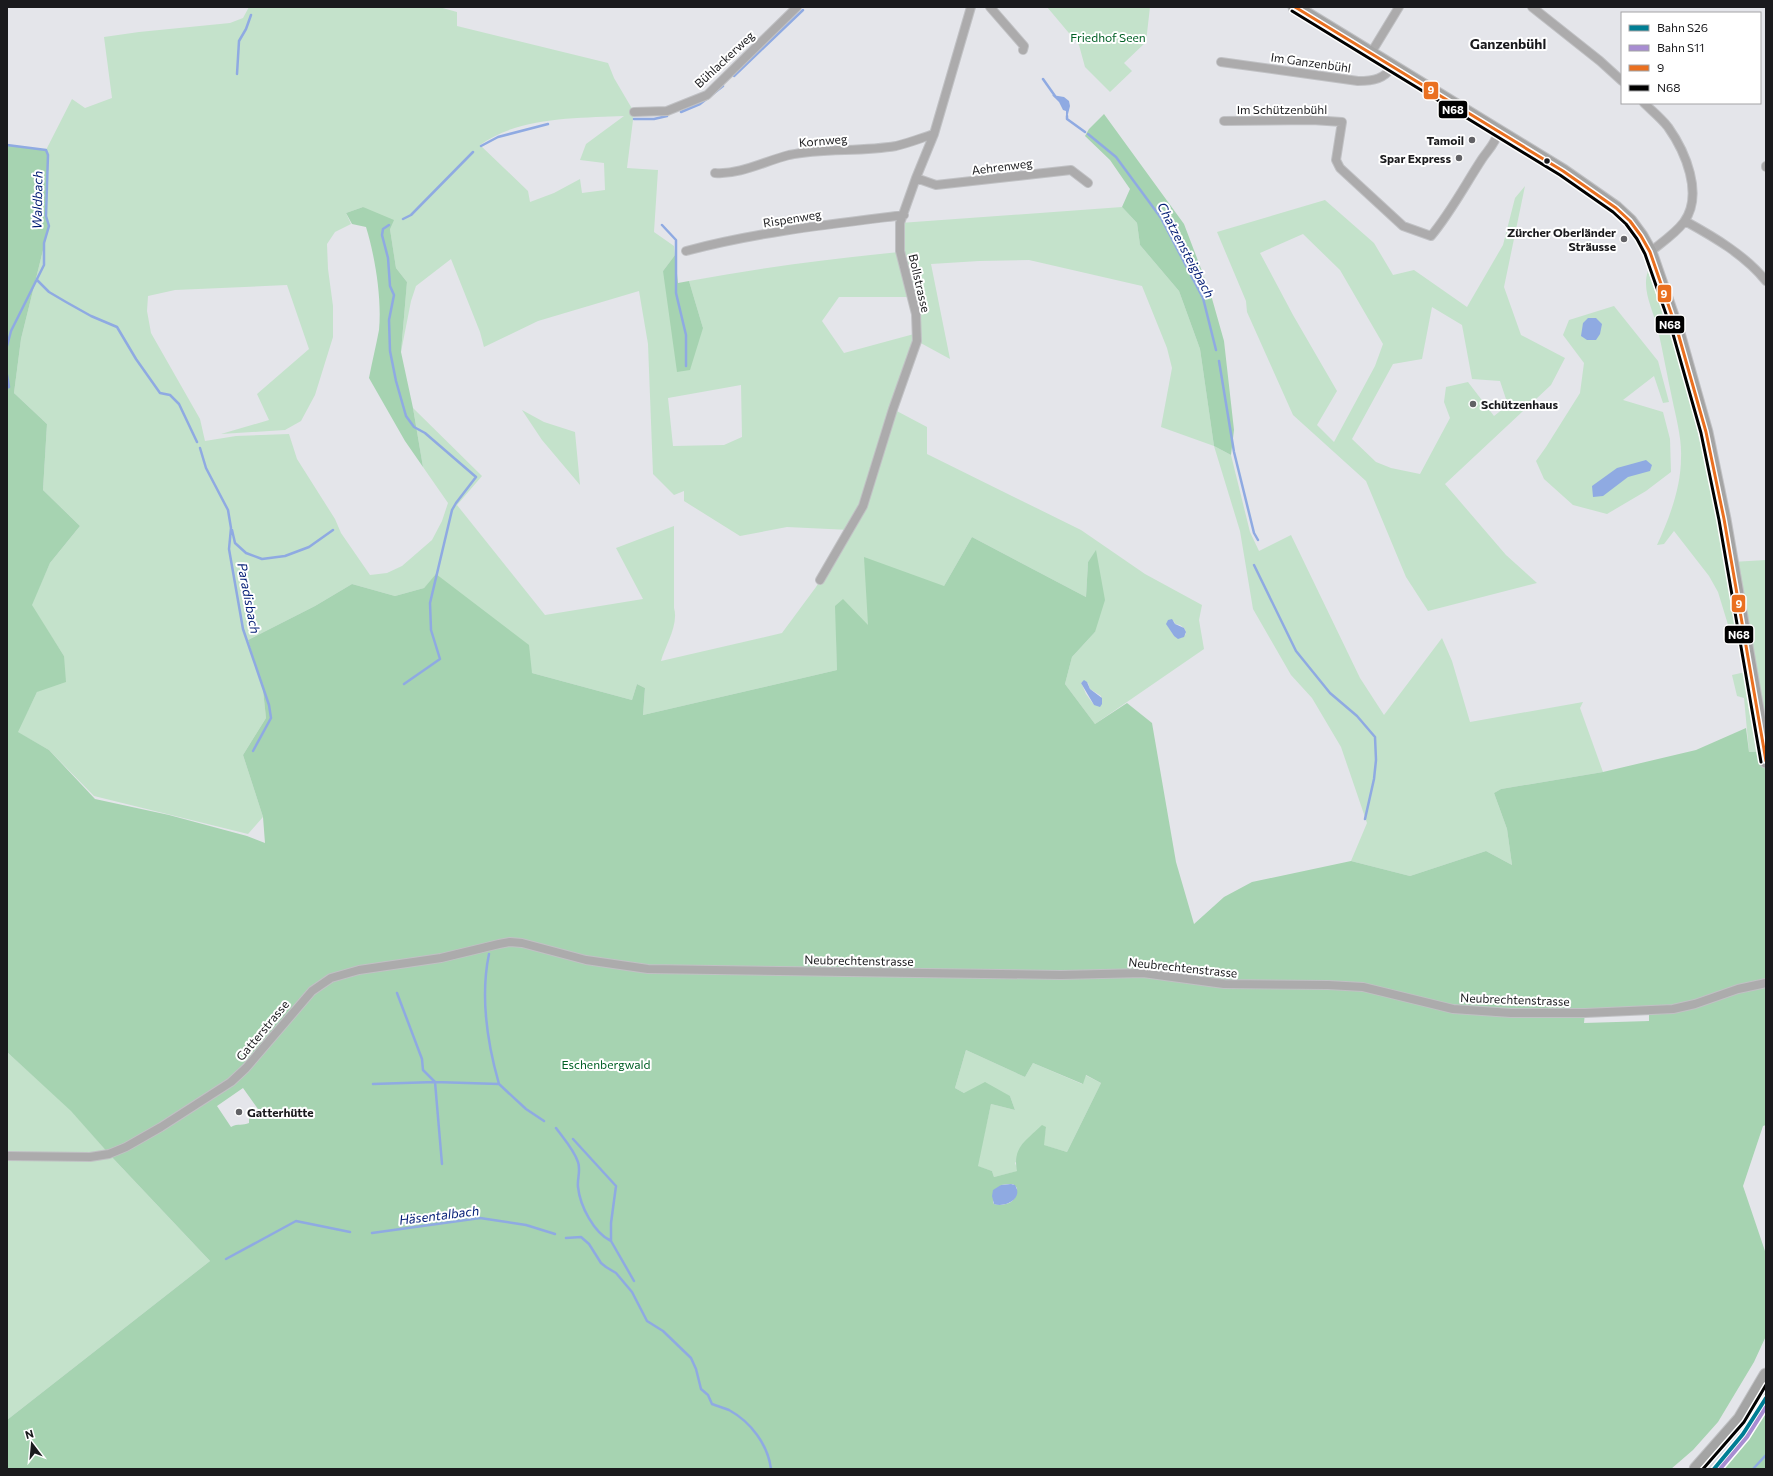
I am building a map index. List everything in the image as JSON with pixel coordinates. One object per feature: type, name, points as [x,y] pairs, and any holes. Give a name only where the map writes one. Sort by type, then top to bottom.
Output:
[{"type":"main road","points":[[1295,7],[1562,171],[1616,208],[1630,221],[1641,236],[1650,252],[1680,340],[1709,446],[1724,519],[1766,761]]},
{"type":"main road","points":[[1696,1469],[1740,1419],[1766,1376]]},
{"type":"street","name":"Bühlackerweg","points":[[634,112],[667,111],[707,95],[796,7]]},
{"type":"street","name":"Bollstrasse","points":[[820,580],[863,506],[893,409],[917,341],[916,314],[900,251],[900,223],[934,134],[971,7]]},
{"type":"street","points":[[990,7],[1024,46],[1023,50]]},
{"type":"street","points":[[1371,53],[1399,7]]},
{"type":"street","points":[[1532,7],[1600,61],[1621,80]]},
{"type":"street","name":"Im Ganzenbühl","points":[[1221,62],[1358,81],[1374,80],[1386,75],[1393,66]]},
{"type":"street","points":[[1645,104],[1668,128],[1681,149],[1689,168],[1692,181],[1692,200],[1685,221],[1666,240],[1650,252]]},
{"type":"street","name":"Im Schützenbühl","points":[[1224,121],[1312,120],[1342,122],[1336,160],[1340,168],[1403,226],[1431,236],[1445,220],[1483,157],[1497,139],[1498,132]]},
{"type":"street","name":"Kornweg","points":[[715,173],[726,174],[788,156],[812,152],[859,150],[896,146],[934,134]]},
{"type":"street","name":"Aehrenweg","points":[[916,178],[936,185],[1071,170],[1088,183]]},
{"type":"street","name":"Rispenweg","points":[[686,251],[708,245],[812,226],[904,215]]},
{"type":"street","points":[[1685,221],[1711,235],[1764,275]]},
{"type":"street","name":"Gatterstrasse","points":[[7,1156],[96,1157],[120,1150],[217,1092],[236,1078],[312,991],[325,981],[336,976],[359,970],[442,958],[510,942],[522,943],[545,950]]},
{"type":"street","name":"Neubrechtenstrasse","points":[[545,950],[597,963],[648,969],[1061,975],[1135,973],[1156,974],[1224,984],[1352,986],[1373,989],[1453,1009],[1511,1014],[1591,1013],[1673,1009],[1695,1004],[1744,987],[1766,983]]},
{"type":"shaded area","points":[[1766,1389],[1766,1404],[1726,1469],[1705,1469],[1733,1439],[1759,1403]]},
{"type":"green space","points":[[249,7],[439,7],[457,12],[457,26],[608,63],[614,78],[634,112],[627,168],[658,170],[654,232],[674,246],[675,255],[663,271],[703,328],[689,281],[794,264],[899,252],[907,297],[839,297],[822,321],[844,353],[914,334],[893,409],[927,427],[927,454],[1081,530],[1145,574],[1202,605],[1199,620],[1204,649],[1095,724],[1065,684],[1072,657],[1095,632],[1096,551],[1088,562],[1086,597],[972,537],[944,586],[868,626],[836,606],[837,670],[643,715],[645,688],[637,684],[632,700],[532,673],[436,575],[424,588],[395,596],[352,584],[315,606],[248,640],[263,690],[266,718],[243,755],[263,817],[248,834],[94,796],[49,750],[17,732],[37,692],[64,656],[31,605],[50,563],[80,526],[43,490],[47,424],[14,393],[21,339],[49,226],[46,216],[48,155],[46,150],[72,99],[85,108],[112,98],[104,37],[230,23],[243,18]],"holes":[[[624,116],[586,144],[580,160],[604,163],[605,190],[582,193],[580,179],[554,193],[530,202],[528,191],[480,145],[495,136],[512,129],[530,124],[568,119]],[[363,207],[390,229],[396,268],[407,282],[401,352],[411,301],[416,286],[451,259],[480,332],[484,347],[538,321],[639,291],[648,344],[653,474],[674,495],[684,491],[684,501],[740,536],[787,527],[850,530],[816,587],[782,633],[661,661],[675,621],[674,526],[616,548],[643,599],[545,615],[457,505],[482,476],[413,408],[423,467],[448,503],[442,521],[432,540],[402,566],[387,573],[370,575],[341,533],[335,519],[297,459],[289,434],[236,436],[205,441],[200,419],[151,333],[147,311],[148,296],[175,290],[287,285],[309,349],[257,394],[269,420],[221,434],[285,430],[301,421],[315,395],[333,337],[333,306],[328,269],[327,244],[335,232],[351,224],[346,213]],[[741,385],[742,437],[724,445],[673,446],[668,398]],[[1174,621],[1175,624],[1180,625],[1185,629],[1186,634],[1181,638],[1174,636],[1167,625]],[[1081,682],[1088,683],[1090,689],[1101,696],[1102,704],[1094,705],[1086,694]]]},
{"type":"green space","name":"Friedhof Seen","points":[[1047,7],[1150,7],[1146,42],[1124,63],[1132,71],[1110,92],[1085,67],[1079,45]]},
{"type":"green space","points":[[1104,114],[1184,224],[1211,295],[1224,341],[1234,430],[1231,455],[1214,446],[1200,349],[1179,291],[1140,245],[1137,223],[1122,207],[1130,189],[1110,160],[1085,136],[1089,129]]},
{"type":"green space","name":"Eschenbergwald","points":[[7,145],[46,150],[48,155],[46,216],[49,226],[21,339],[14,393],[47,424],[43,490],[80,526],[50,563],[32,605],[64,656],[66,682],[37,692],[18,732],[49,750],[95,799],[169,815],[247,836],[265,843],[263,817],[243,755],[266,718],[263,690],[248,640],[315,606],[352,584],[395,596],[424,588],[436,574],[529,645],[532,673],[632,700],[637,684],[645,688],[643,715],[837,670],[835,606],[843,599],[868,625],[864,557],[944,586],[972,537],[1086,597],[1088,562],[1096,550],[1105,600],[1095,632],[1072,657],[1065,684],[1095,724],[1127,703],[1152,723],[1176,862],[1194,924],[1224,897],[1252,882],[1351,861],[1410,876],[1486,851],[1512,865],[1507,829],[1494,793],[1501,789],[1603,772],[1696,750],[1746,728],[1749,752],[1766,751],[1766,1125],[1763,1126],[1743,1186],[1766,1254],[1766,1336],[1754,1362],[1718,1422],[1693,1450],[1671,1469],[7,1469],[7,1420],[210,1261],[109,1154],[71,1111],[7,1052]],"holes":[[[1649,1011],[1649,1021],[1584,1023],[1585,1013]],[[966,1050],[1025,1077],[1033,1063],[1083,1084],[1086,1075],[1101,1083],[1067,1152],[1044,1145],[1046,1127],[1042,1125],[1026,1140],[1019,1150],[1016,1163],[1017,1171],[994,1177],[992,1171],[978,1166],[991,1104],[1015,1110],[1010,1096],[985,1082],[964,1093],[955,1088]],[[243,1088],[258,1109],[249,1115],[249,1123],[231,1127],[217,1106]],[[1013,1184],[1017,1188],[1016,1197],[1007,1204],[994,1204],[993,1202],[1001,1185]]]},
{"type":"green space","points":[[1525,186],[1504,287],[1521,335],[1565,358],[1551,385],[1445,484],[1506,555],[1537,583],[1428,611],[1406,577],[1366,481],[1293,415],[1247,312],[1246,301],[1217,232],[1325,200],[1374,243],[1393,275],[1414,270],[1467,307],[1503,245],[1515,198]],"holes":[[[1303,234],[1340,270],[1383,344],[1375,366],[1334,442],[1317,425],[1337,391],[1293,315],[1260,253]],[[1432,307],[1462,325],[1472,379],[1500,381],[1508,405],[1494,416],[1468,382],[1446,387],[1444,402],[1450,418],[1420,474],[1391,468],[1376,462],[1352,439],[1393,364],[1422,359]]]},
{"type":"green space","points":[[363,207],[394,220],[390,229],[396,268],[407,282],[401,352],[413,408],[423,467],[405,441],[369,378],[379,330],[379,291],[366,227],[352,224],[346,213]]},
{"type":"green space","points":[[1122,207],[1137,223],[1140,245],[1179,291],[1200,349],[1214,446],[1161,427],[1172,368],[1167,348],[1142,286],[1029,260],[931,264],[950,359],[917,341],[900,223]]},
{"type":"green space","points":[[675,255],[678,283],[689,281],[703,328],[690,370],[677,372],[663,271]]},
{"type":"green space","points":[[1648,271],[1685,379],[1715,503],[1732,562],[1766,560],[1766,751],[1749,752],[1744,698],[1737,696],[1732,675],[1750,671],[1742,626],[1729,628],[1718,592],[1709,576],[1674,531],[1664,544],[1657,545],[1666,525],[1677,492],[1681,443],[1660,338],[1647,293],[1646,278]]},
{"type":"green space","points":[[1614,306],[1658,361],[1669,402],[1663,403],[1654,376],[1623,400],[1663,412],[1670,439],[1671,472],[1646,491],[1607,514],[1573,505],[1544,479],[1536,461],[1580,393],[1584,363],[1563,335],[1569,320]]},
{"type":"green space","points":[[522,410],[544,422],[575,432],[580,485],[542,440]]},
{"type":"green space","points":[[1214,446],[1231,455],[1250,532],[1259,551],[1291,535],[1360,678],[1384,715],[1442,638],[1452,661],[1470,722],[1583,702],[1580,708],[1603,772],[1501,789],[1494,793],[1507,829],[1512,865],[1486,851],[1410,876],[1351,861],[1367,823],[1341,747],[1312,698],[1291,675],[1253,609],[1240,531]]},
{"type":"green space","points":[[966,1050],[1025,1077],[1033,1063],[1082,1084],[1085,1075],[1101,1083],[1067,1152],[1043,1145],[1046,1127],[1015,1163],[1018,1171],[994,1177],[992,1171],[977,1166],[991,1104],[1015,1110],[1010,1096],[964,1093],[955,1088]]},
{"type":"green space","points":[[7,1052],[72,1111],[109,1154],[210,1261],[7,1420]]},
{"type":"green space","points":[[1766,1392],[1766,1469],[1713,1469],[1736,1443]]},
{"type":"water","points":[[1052,95],[1064,97],[1069,101],[1070,106],[1067,118],[1066,111],[1063,110],[1059,102]]},
{"type":"water","points":[[1588,318],[1596,318],[1602,324],[1600,334],[1596,340],[1587,340],[1581,336],[1583,323]]},
{"type":"water","points":[[1646,460],[1652,465],[1650,471],[1628,477],[1603,496],[1593,497],[1592,486],[1617,468]]},
{"type":"water","points":[[1172,619],[1175,624],[1184,628],[1186,632],[1184,637],[1178,639],[1174,636],[1166,624],[1168,620]]},
{"type":"water","points":[[1084,680],[1087,682],[1090,689],[1102,698],[1102,704],[1100,707],[1094,705],[1081,683]]},
{"type":"water","points":[[1001,1185],[1015,1185],[1017,1190],[1015,1198],[1003,1205],[994,1204],[992,1196],[993,1190]]},
{"type":"waterway","points":[[734,76],[803,10]]},
{"type":"waterway","points":[[237,74],[239,41],[246,29],[251,15]]},
{"type":"waterway","name":"Chatzensteigbach","points":[[1043,79],[1055,96]]},
{"type":"waterway","points":[[681,112],[700,104],[723,86]]},
{"type":"waterway","points":[[634,119],[654,119],[667,116]]},
{"type":"waterway","name":"Chatzensteigbach","points":[[1067,116],[1067,119],[1085,132]]},
{"type":"waterway","points":[[481,146],[498,137],[548,124]]},
{"type":"waterway","name":"Chatzensteigbach","points":[[1088,134],[1116,157],[1161,218],[1203,298],[1216,350]]},
{"type":"waterway","name":"Waldbach","points":[[7,145],[46,150],[48,155],[46,216],[49,226],[44,243],[44,265],[11,331],[7,346]]},
{"type":"waterway","points":[[403,219],[411,215],[473,152]]},
{"type":"waterway","points":[[389,225],[383,229],[382,235],[388,258],[390,286],[394,295],[389,320],[390,351],[396,381],[406,416],[414,427],[425,433],[476,477],[452,510],[430,603],[431,630],[440,659],[404,684]]},
{"type":"waterway","points":[[662,225],[676,240],[676,293],[686,335],[686,366]]},
{"type":"waterway","name":"Paradisbach","points":[[37,280],[49,292],[66,302],[91,316],[117,327],[136,359],[160,393],[170,395],[179,404],[197,442]]},
{"type":"waterway","name":"Chatzensteigbach","points":[[1219,361],[1234,452],[1254,533],[1258,540]]},
{"type":"waterway","points":[[7,375],[9,387],[7,388]]},
{"type":"waterway","name":"Paradisbach","points":[[200,448],[206,468],[228,510],[231,528],[229,549],[243,629],[269,705],[271,718],[253,751]]},
{"type":"waterway","points":[[232,530],[235,543],[246,553],[262,559],[285,556],[309,547],[333,530]]},
{"type":"waterway","name":"Chatzensteigbach","points":[[1254,565],[1296,651],[1330,693],[1357,716],[1375,737],[1376,760],[1374,779],[1365,819]]},
{"type":"waterway","points":[[489,954],[485,987],[486,1019],[491,1052],[499,1084]]},
{"type":"waterway","points":[[397,993],[422,1059],[423,1070],[435,1082],[442,1164]]},
{"type":"waterway","name":"Häsentalbach","points":[[373,1084],[435,1082],[499,1084],[526,1109],[544,1121]]},
{"type":"waterway","name":"Häsentalbach","points":[[556,1128],[578,1162],[579,1194],[585,1210],[599,1232],[611,1241]]},
{"type":"waterway","name":"Häsentalbach","points":[[573,1139],[616,1186],[611,1223],[611,1241],[634,1281]]},
{"type":"waterway","name":"Häsentalbach","points":[[372,1233],[480,1218],[526,1225],[555,1234]]},
{"type":"waterway","points":[[226,1259],[296,1221],[350,1232]]},
{"type":"waterway","name":"Häsentalbach","points":[[566,1238],[581,1237],[589,1244],[601,1263],[616,1273],[632,1292],[647,1321],[663,1331],[691,1358],[696,1369],[701,1389],[708,1395],[712,1404],[729,1410],[737,1415],[757,1435],[766,1451],[771,1469]]},
{"type":"waterway","points":[[1753,1469],[1766,1455]]},
{"type":"rail line","name":"S26","points":[[1714,1469],[1743,1434],[1766,1398]]},
{"type":"rail line","name":"S11","points":[[1720,1469],[1747,1437],[1766,1407]]},
{"type":"transit line","name":"9","points":[[1295,7],[1563,171],[1616,208],[1630,221],[1641,236],[1650,252],[1678,333],[1706,432],[1724,519],[1766,761]]},
{"type":"transit line","name":"N68","points":[[1292,11],[1560,175],[1613,212],[1626,224],[1637,239],[1645,254],[1673,334],[1701,433],[1719,520],[1761,762]]},
{"type":"transit line","name":"N68","points":[[1703,1469],[1744,1422],[1766,1385]]},
{"type":"place","name":"Tamoil","points":[[1472,140]]},
{"type":"place","name":"Spar Express","points":[[1459,158]]},
{"type":"place","name":"Zürcher Oberländer Sträusse","points":[[1624,239]]},
{"type":"place","name":"Schützenhaus","points":[[1473,404]]},
{"type":"place","name":"Gatterhütte","points":[[239,1112]]},
{"type":"district","name":"Ganzenbühl","points":[[1508,43]]}]
